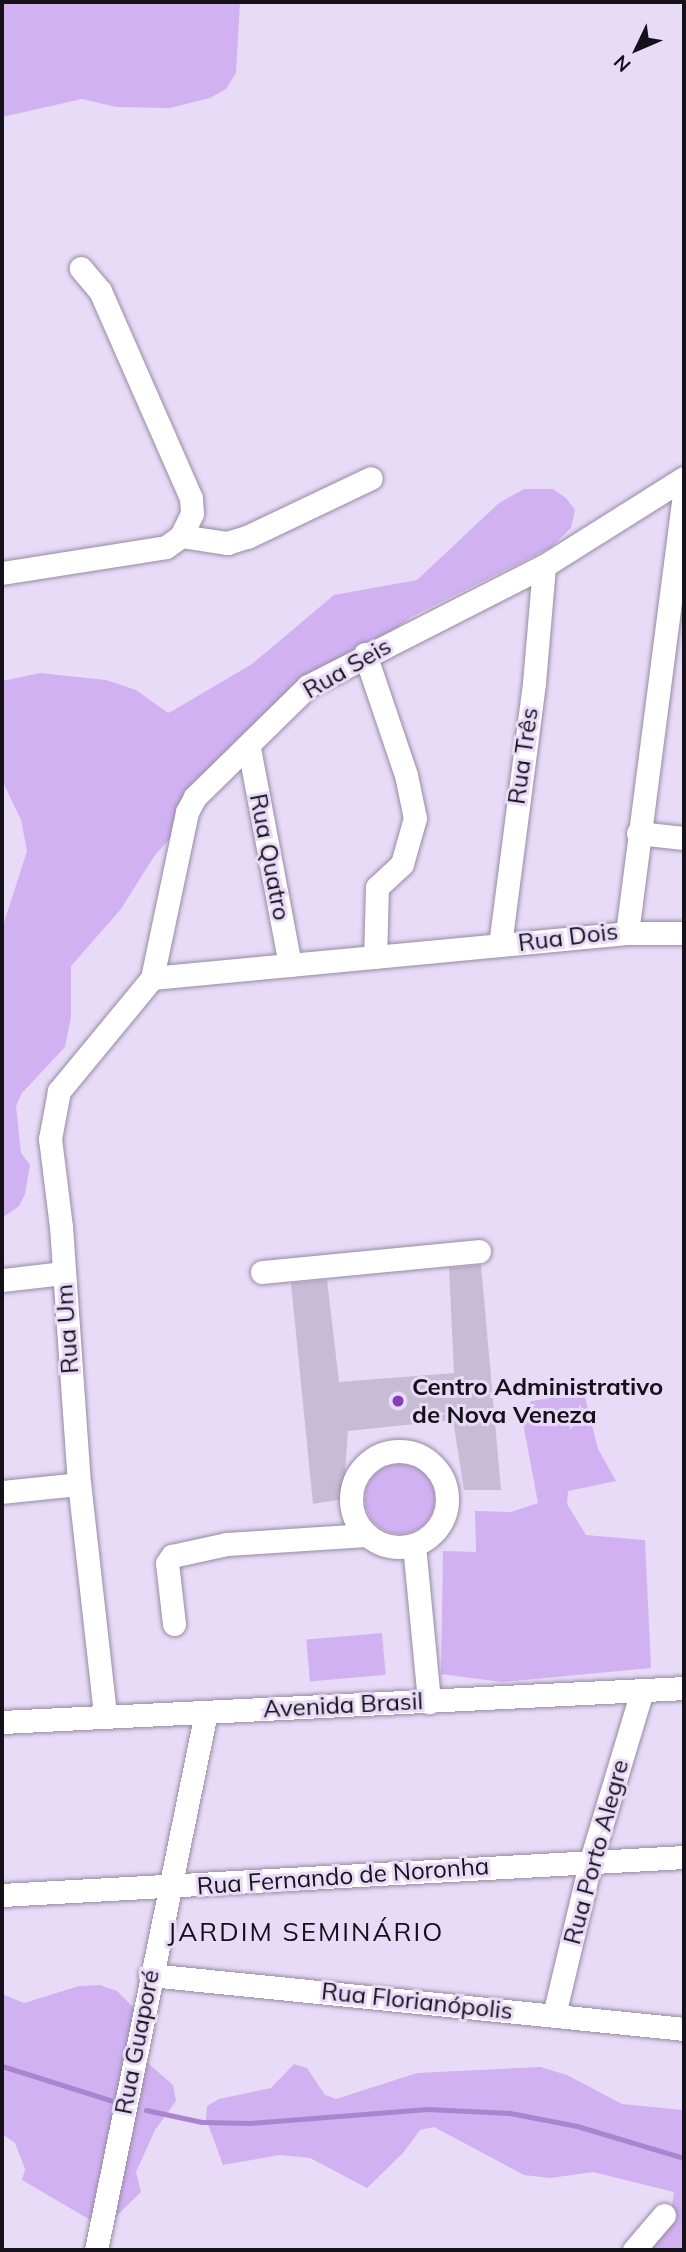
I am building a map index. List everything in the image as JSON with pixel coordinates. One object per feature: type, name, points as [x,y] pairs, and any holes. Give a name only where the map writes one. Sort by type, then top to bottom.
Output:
[{"type":"street","points":[[2,573],[156,550],[181,536],[192,513],[191,498],[100,291],[81,268]]},
{"type":"street","points":[[181,536],[226,543],[247,537],[371,478]]},
{"type":"street","name":"Rua Seis","points":[[152,978],[187,812],[195,797],[250,748],[308,686],[365,654],[544,566],[684,478]]},
{"type":"street","name":"Rua Dois","points":[[152,978],[628,933],[638,833],[684,493]]},
{"type":"street","name":"Rua Três","points":[[500,945],[534,683],[544,566]]},
{"type":"street","points":[[365,654],[406,775],[415,818],[402,864],[377,887],[375,957]]},
{"type":"street","name":"Rua Quatro","points":[[250,748],[290,965]]},
{"type":"street","points":[[638,833],[684,838]]},
{"type":"street","points":[[628,933],[684,933]]},
{"type":"street","name":"Rua Um","points":[[105,1714],[79,1484],[50,1139],[52,1112],[59,1091],[152,978]]},
{"type":"street","points":[[262,1272],[479,1251]]},
{"type":"street","points":[[2,1280],[63,1273]]},
{"type":"street","points":[[174,1624],[167,1563],[172,1556],[227,1544],[368,1535],[397,1547],[414,1545],[440,1525],[447,1493],[433,1464],[405,1451],[375,1456],[355,1479],[351,1509],[368,1535]]},
{"type":"street","points":[[2,1492],[79,1484]]},
{"type":"street","points":[[414,1545],[429,1702]]},
{"type":"street","name":"Avenida Brasil","points":[[2,1722],[105,1714],[429,1702],[684,1688]]},
{"type":"street","name":"Rua Porto Alegre","points":[[554,2015],[591,1860],[642,1691]]},
{"type":"street","name":"Rua Guaporé","points":[[96,2250],[150,1975],[206,1712]]},
{"type":"street","name":"Rua Fernando de Noronha","points":[[2,1895],[591,1860],[684,1857]]},
{"type":"street","name":"Rua Florianópolis","points":[[150,1975],[684,2029]]},
{"type":"street","points":[[634,2250],[664,2215]]},
{"type":"shaded area","points":[[2,2],[240,2],[236,73],[226,89],[210,98],[170,108],[116,107],[82,99],[2,117]]},
{"type":"shaded area","points":[[524,489],[553,489],[566,498],[575,510],[571,528],[550,548],[411,617],[292,707],[155,855],[121,909],[71,966],[71,1017],[65,1047],[22,1093],[16,1106],[21,1153],[30,1165],[25,1194],[19,1206],[2,1218],[2,929],[27,851],[21,820],[2,780],[2,681],[40,673],[106,680],[136,690],[168,713],[252,664],[334,595],[417,580],[499,503]]},
{"type":"shaded area","points":[[584,1393],[598,1449],[616,1481],[568,1491],[567,1504],[586,1535],[645,1540],[651,1668],[502,1682],[441,1674],[443,1551],[476,1552],[475,1511],[511,1512],[538,1503],[523,1423],[531,1401]]},
{"type":"shaded area","points":[[400,1464],[425,1474],[435,1499],[425,1524],[400,1534],[375,1524],[365,1499],[375,1474]]},
{"type":"shaded area","points":[[382,1633],[386,1675],[310,1681],[306,1640]]},
{"type":"shaded area","points":[[100,1985],[117,1991],[135,2009],[141,2057],[173,2085],[176,2101],[155,2130],[136,2172],[141,2192],[104,2228],[22,2180],[25,2169],[15,2143],[2,2134],[2,1994],[24,2003],[79,1986]]},
{"type":"shaded area","points":[[294,2064],[307,2068],[325,2095],[336,2099],[417,2073],[540,2067],[567,2075],[622,2104],[684,2110],[684,2250],[646,2250],[671,2211],[674,2192],[593,2172],[550,2178],[524,2175],[434,2127],[420,2130],[403,2153],[367,2188],[310,2158],[280,2155],[223,2165],[206,2119],[207,2106],[219,2099],[271,2088]]},
{"type":"building","name":"Centro Administrativo de Nova Veneza","points":[[481,1265],[501,1490],[464,1490],[453,1420],[348,1431],[343,1499],[313,1504],[291,1283],[327,1280],[339,1382],[454,1373],[449,1268]]},
{"type":"waterway","points":[[2,2066],[116,2102]]},
{"type":"waterway","points":[[146,2110],[202,2122],[250,2123],[427,2109],[510,2113],[577,2126],[684,2158]]},
{"type":"place","name":"Centro Administrativo de Nova Veneza","points":[[398,1401]]},
{"type":"district","name":"JARDIM SEMINÁRIO","points":[[306,1932]]}]
